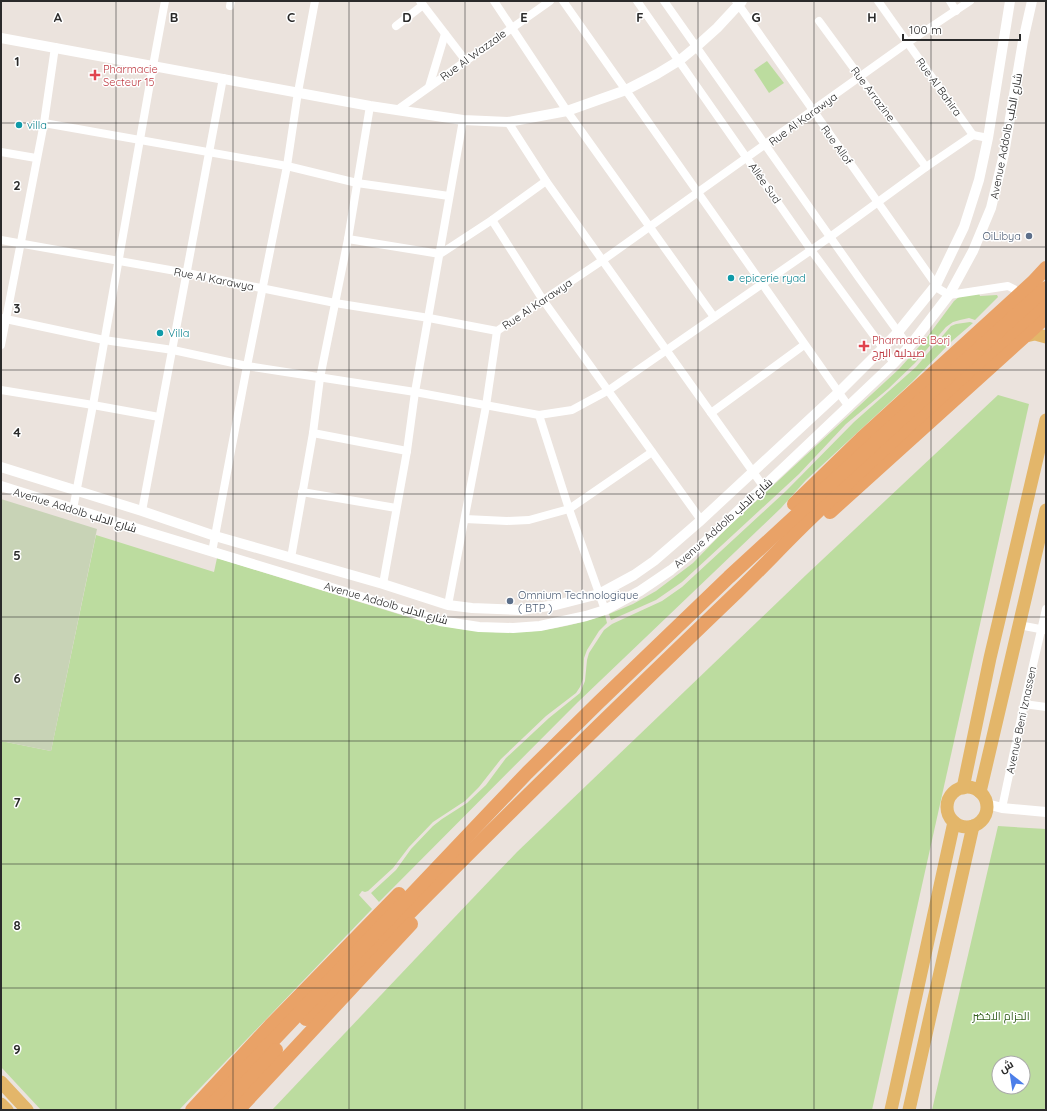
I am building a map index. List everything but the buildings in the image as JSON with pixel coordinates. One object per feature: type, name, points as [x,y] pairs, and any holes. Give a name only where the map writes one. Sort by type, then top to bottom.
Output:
[{"type":"highway","points":[[729,577],[746,551],[861,439],[1046,268]]},
{"type":"highway","points":[[207,1110],[481,821],[598,703],[729,577],[1046,288]]},
{"type":"highway","points":[[221,1110],[394,928],[609,714],[738,590],[808,520],[898,435],[1046,301]]},
{"type":"highway","points":[[738,590],[753,581],[771,566],[1046,317]]},
{"type":"highway","points":[[192,1110],[270,1026],[380,913],[438,856],[481,821]]},
{"type":"highway","points":[[238,1110],[460,872],[492,832]]},
{"type":"main road","points":[[1026,336],[1036,334],[1046,337]]},
{"type":"main road","points":[[963,788],[990,658],[1046,420]]},
{"type":"main road","points":[[980,792],[1046,510]]},
{"type":"main road","points":[[969,787],[975,788],[980,792],[985,798],[987,811],[980,823],[973,826],[960,826],[949,817],[947,804],[952,793],[969,787]]},
{"type":"main road","points":[[891,1110],[954,822]]},
{"type":"main road","points":[[909,1110],[973,826]]},
{"type":"main road","points":[[1,1082],[27,1110]]},
{"type":"main road","points":[[1,1104],[7,1110]]},
{"type":"street","points":[[72,509],[93,405],[152,66],[166,1]]},
{"type":"street","points":[[212,552],[262,288],[287,166],[314,1]]},
{"type":"street","points":[[494,1],[567,111],[714,317]]},
{"type":"street","name":"Rue Al Wazzale","points":[[397,110],[550,1]]},
{"type":"street","points":[[563,1],[849,407]]},
{"type":"street","name":"Allée Sud","points":[[637,1],[680,60],[811,250],[894,363]]},
{"type":"street","name":"Allée Sud","points":[[664,1],[909,347]]},
{"type":"street","name":"Rue Al Bahira","points":[[878,1],[907,44],[973,135]]},
{"type":"street","points":[[950,1],[956,11]]},
{"type":"street","name":"Rue Al Karawya","points":[[1,240],[188,273],[335,303],[429,318],[497,331],[603,260],[813,112],[860,77],[970,1]]},
{"type":"street","name":"Avenue Addolb شارع الدلب","points":[[1,467],[77,490],[215,536],[382,584],[448,605],[521,610],[556,605],[599,594],[634,575],[654,561],[701,520],[838,393],[883,348],[936,285],[964,227],[979,180],[988,138],[1010,1]]},
{"type":"street","name":"Avenue Addolb شارع الدلب","points":[[1,486],[429,618],[479,627],[524,627],[581,618],[605,610],[640,591],[671,570],[704,543],[894,363],[909,347],[949,295],[973,251],[991,208],[1004,154],[1023,42],[1032,1]]},
{"type":"street","points":[[1,38],[370,106],[463,120],[508,122],[567,111],[626,90],[680,60],[718,28],[739,2]]},
{"type":"street","name":"Rue Allof","points":[[739,2],[813,112],[936,285],[939,289],[949,295]]},
{"type":"street","points":[[396,26],[422,3],[466,61]]},
{"type":"street","name":"Rue Arrazine","points":[[819,21],[926,167]]},
{"type":"street","points":[[429,86],[445,34]]},
{"type":"street","points":[[1,344],[3,319],[21,244],[36,158],[44,123],[55,47]]},
{"type":"street","points":[[142,511],[188,273],[223,78]]},
{"type":"street","points":[[291,558],[320,378],[348,239],[370,106]]},
{"type":"street","points":[[382,584],[463,120]]},
{"type":"street","points":[[508,122],[546,181],[763,486]]},
{"type":"street","points":[[44,123],[287,166],[358,183],[449,196]]},
{"type":"street","points":[[3,319],[104,340],[173,350],[247,366],[415,392],[539,415],[572,410],[608,390],[666,351],[973,135],[988,138]]},
{"type":"street","points":[[1,152],[36,158]]},
{"type":"street","points":[[348,239],[440,254],[492,220],[546,181]]},
{"type":"street","points":[[492,220],[543,300],[701,520]]},
{"type":"street","points":[[949,295],[1008,286],[1019,294]]},
{"type":"street","points":[[448,605],[486,406],[497,331]]},
{"type":"street","points":[[711,413],[804,345]]},
{"type":"street","points":[[1,390],[159,417]]},
{"type":"street","points":[[539,415],[569,509],[605,610]]},
{"type":"street","points":[[312,434],[406,451]]},
{"type":"street","points":[[465,519],[507,521],[529,520],[569,509],[652,452]]},
{"type":"street","points":[[302,492],[396,508]]},
{"type":"street","name":"Avenue Beni Iznassen","points":[[1002,808],[1024,704],[1044,630],[1046,609]]},
{"type":"street","points":[[1019,625],[1044,630]]},
{"type":"street","points":[[1024,704],[1046,707]]},
{"type":"street","points":[[987,804],[1002,808],[1046,812]]},
{"type":"green space","points":[[767,61],[784,83],[769,93],[754,70]]},
{"type":"green space","points":[[979,293],[980,296],[997,295],[998,297],[975,320],[969,318],[960,320],[953,322],[946,327],[915,363],[888,389],[846,424],[799,474],[682,582],[656,600],[611,620],[609,614],[633,604],[656,591],[693,563],[727,528],[899,369],[925,340],[954,301],[959,297]]},
{"type":"green space","points":[[970,322],[973,323],[952,341],[912,382],[806,480],[781,508],[578,702],[379,902],[371,893],[396,870],[411,849],[433,826],[467,803],[486,785],[506,758],[549,718],[580,693],[585,681],[589,653],[604,630],[612,624],[662,601],[682,587],[786,491],[854,422],[916,367],[951,326]]},
{"type":"green space","points":[[998,395],[1029,404],[872,1110],[272,1110],[517,852],[806,575]]},
{"type":"green space","points":[[1,499],[97,529],[51,751],[1,741]]},
{"type":"green space","points":[[96,535],[214,572],[217,558],[421,621],[468,630],[491,632],[536,631],[582,622],[605,615],[607,623],[599,631],[587,650],[584,658],[583,679],[576,693],[546,716],[501,759],[479,787],[465,801],[433,822],[409,847],[393,868],[368,891],[362,891],[359,895],[372,909],[179,1110],[41,1110],[1,1067],[1,741],[51,751]]},
{"type":"green space","name":"الحزام الاخضر","points":[[998,826],[1046,829],[1046,1110],[932,1110]]},
{"type":"place","name":"Pharmacie Secteur 15","points":[[95,75]]},
{"type":"place","name":"villa","points":[[19,125]]},
{"type":"place","name":"OiLibya","points":[[1029,236]]},
{"type":"place","name":"epicerie ryad","points":[[731,278]]},
{"type":"place","name":"Villa","points":[[160,333]]},
{"type":"place","name":"Pharmacie Borj صيدلية البرج","points":[[864,346]]},
{"type":"place","name":"Omnium Technologique ( BTP )","points":[[510,601]]}]
